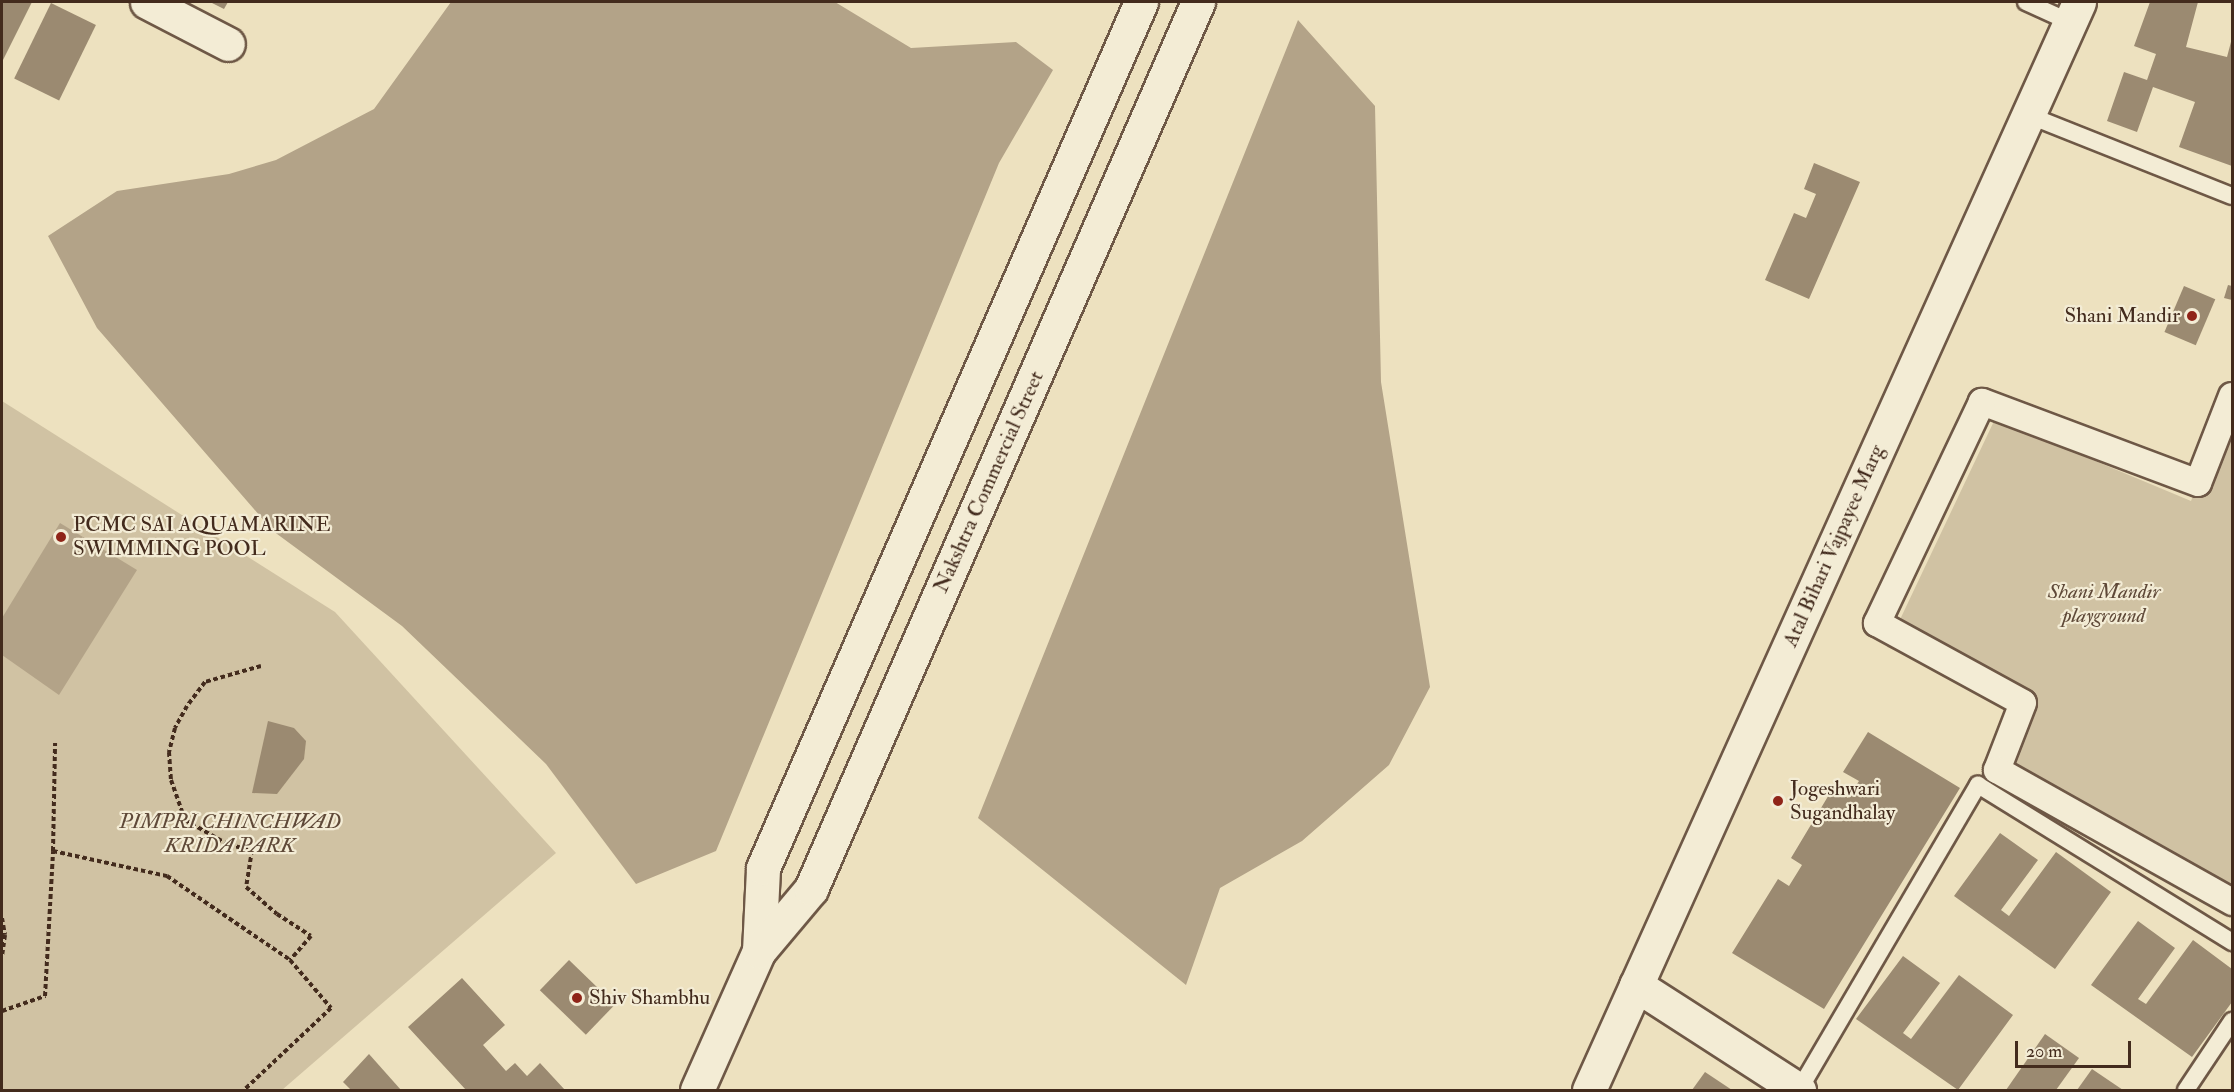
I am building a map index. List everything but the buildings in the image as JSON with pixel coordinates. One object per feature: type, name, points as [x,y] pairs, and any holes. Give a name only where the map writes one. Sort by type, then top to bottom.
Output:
[{"type":"street","points":[[147,2],[228,44]]},
{"type":"street","name":"Nakshtra Commercial Street","points":[[759,951],[763,868],[1141,2]]},
{"type":"street","name":"Nakshtra Commercial Street","points":[[697,1090],[759,951],[811,889],[1198,2]]},
{"type":"street","name":"Atal Bihari Vajpayee Marg","points":[[1588,1090],[2075,12]]},
{"type":"street","points":[[2232,396],[2198,483],[1982,402],[1877,623],[2023,703],[1997,770],[2232,902]]},
{"type":"street","points":[[1636,986],[1799,1090]]},
{"type":"lane","points":[[2026,2],[2075,12]]},
{"type":"lane","points":[[2028,115],[2232,196]]},
{"type":"lane","points":[[1799,1090],[1978,784],[2232,942]]},
{"type":"lane","points":[[2186,1090],[2232,1021]]},
{"type":"path","points":[[261,666],[206,682],[187,706],[175,728],[169,752],[171,780],[185,820],[229,845],[252,850],[246,887],[277,914],[310,936],[290,960]]},
{"type":"path","points":[[2,1011],[45,996],[53,851],[55,743]]},
{"type":"path","points":[[53,851],[166,876],[290,960],[331,1008],[244,1090]]},
{"type":"path","points":[[2,918],[5,935],[2,957]]},
{"type":"green space","name":"Shani Mandir playground","points":[[2232,396],[2232,902],[1997,770],[2022,703],[1887,647],[1995,419],[2191,501]]},
{"type":"green space","name":"PIMPRI CHINCHWAD KRIDA PARK","points":[[2,401],[335,612],[556,853],[282,1090],[2,1090]]},
{"type":"shaded area","points":[[451,2],[835,2],[911,48],[1016,42],[1053,70],[999,163],[716,851],[636,884],[546,764],[402,626],[273,531],[97,328],[48,236],[117,191],[229,174],[276,160],[374,109]]},
{"type":"shaded area","points":[[1298,20],[1375,106],[1381,382],[1430,687],[1389,765],[1302,841],[1220,888],[1186,985],[978,818]]},
{"type":"shaded area","points":[[60,523],[137,570],[59,695],[2,655],[2,618]]},
{"type":"place","name":"Shani Mandir","points":[[2192,316]]},
{"type":"place","name":"PCMC SAI AQUAMARINE SWIMMING POOL","points":[[61,537]]},
{"type":"place","name":"Jogeshwari Sugandhalay","points":[[1778,801]]},
{"type":"place","name":"Shiv Shambhu","points":[[577,998]]}]
